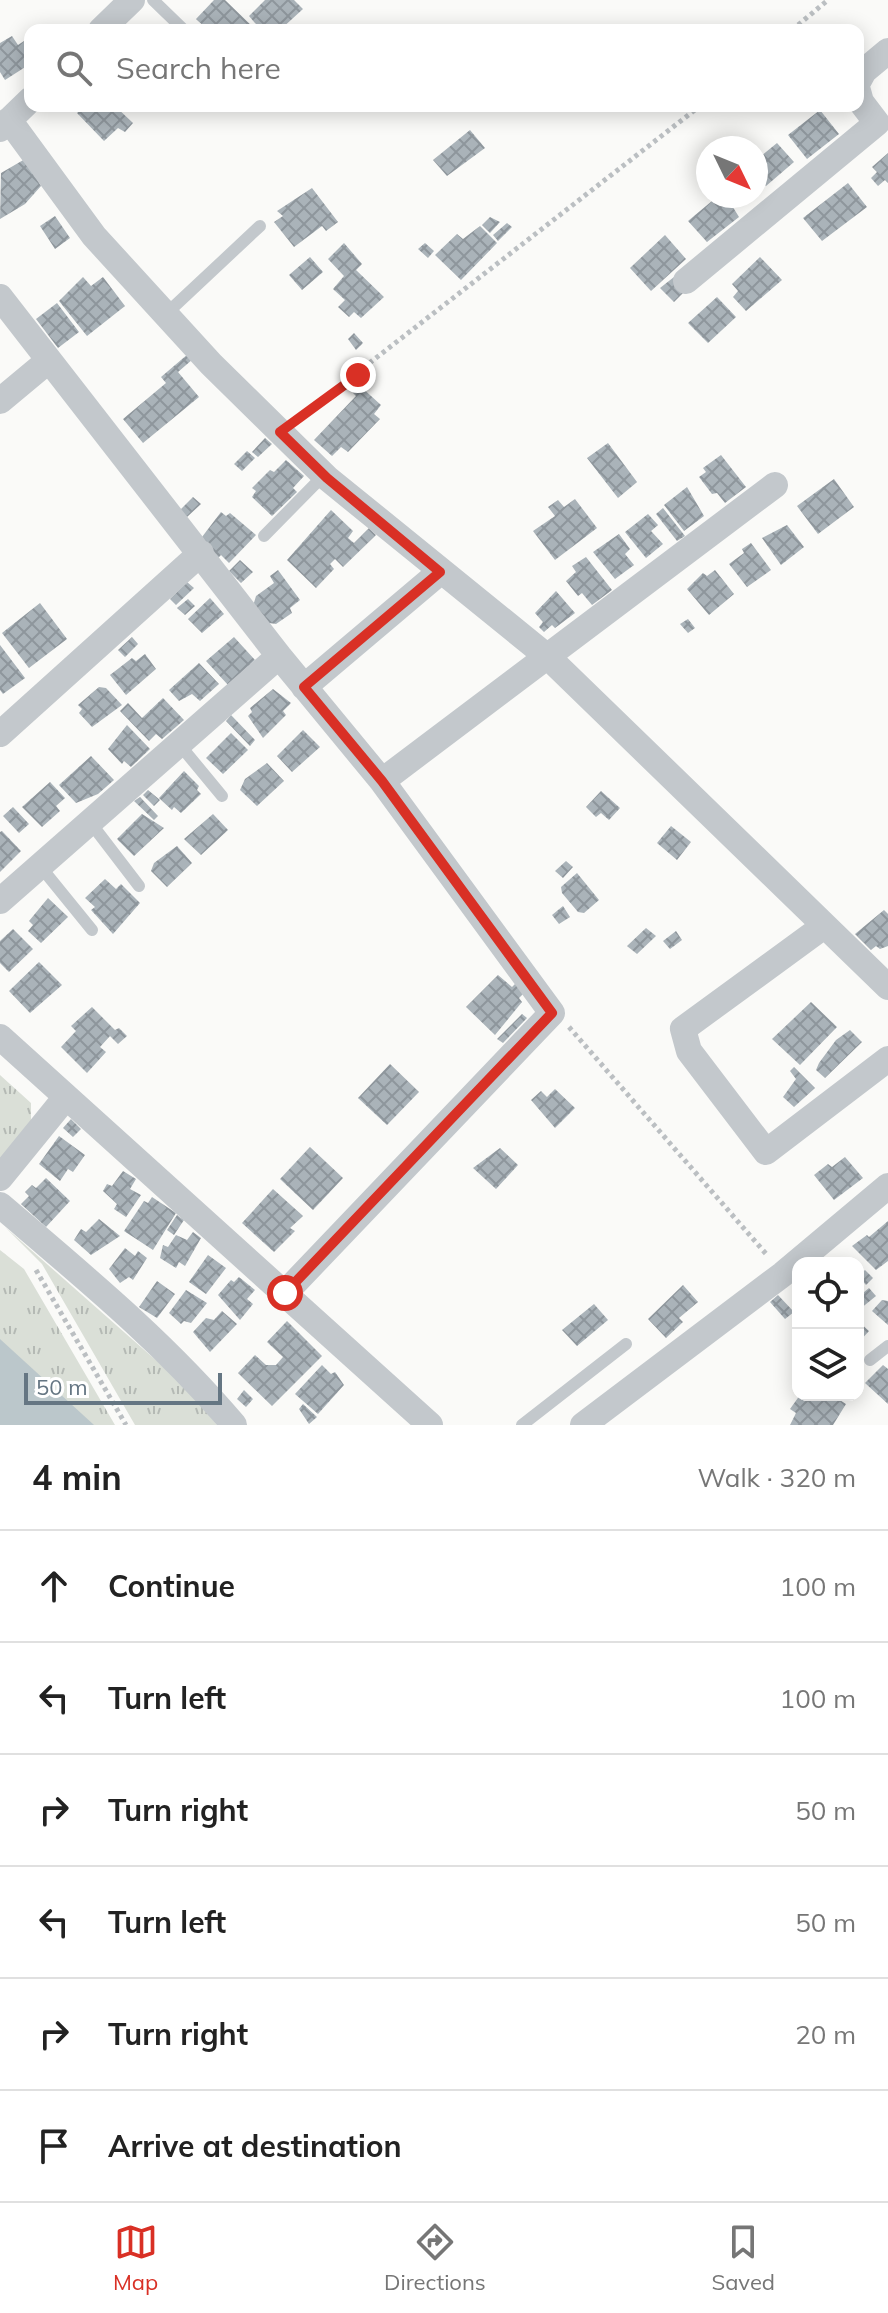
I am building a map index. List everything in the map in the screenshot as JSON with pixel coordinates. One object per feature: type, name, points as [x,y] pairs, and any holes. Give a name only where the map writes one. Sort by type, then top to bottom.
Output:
[{"type":"street","points":[[107,24],[127,2]]},
{"type":"street","points":[[864,71],[888,51]]},
{"type":"street","points":[[24,106],[5,124],[94,236],[280,432],[324,475],[549,658],[824,926],[883,974]]},
{"type":"street","points":[[686,281],[877,123],[864,106]]},
{"type":"street","points":[[0,297],[279,656],[382,781],[552,1013],[285,1293]]},
{"type":"street","points":[[0,401],[48,361]]},
{"type":"street","points":[[382,781],[775,485]]},
{"type":"street","points":[[0,734],[201,553]]},
{"type":"street","points":[[304,687],[440,572]]},
{"type":"street","points":[[0,901],[279,656]]},
{"type":"street","points":[[824,926],[683,1029],[689,1051],[766,1152],[888,1059]]},
{"type":"street","points":[[0,1037],[430,1425]]},
{"type":"street","points":[[0,1178],[66,1097]]},
{"type":"street","points":[[583,1425],[783,1274],[887,1189]]},
{"type":"street","points":[[0,1205],[147,1330],[194,1377],[234,1425]]},
{"type":"lane","points":[[153,0],[178,24]]},
{"type":"lane","points":[[166,314],[260,226]]},
{"type":"lane","points":[[264,536],[324,475]]},
{"type":"lane","points":[[179,744],[222,796]]},
{"type":"lane","points":[[90,822],[139,886]]},
{"type":"lane","points":[[40,866],[92,930]]},
{"type":"lane","points":[[522,1425],[626,1344]]},
{"type":"lane","points":[[870,1360],[888,1346]]},
{"type":"path","points":[[799,24],[828,0]]},
{"type":"path","points":[[280,432],[358,375],[546,223],[692,112]]},
{"type":"path","points":[[552,1013],[783,1274]]},
{"type":"path","points":[[30,1262],[126,1425]]},
{"type":"green space","points":[[0,1075],[31,1103],[31,1122],[0,1160]]},
{"type":"green space","points":[[5,1227],[184,1385],[217,1425],[135,1425],[42,1264]]},
{"type":"green space","points":[[0,1250],[24,1269],[115,1425],[0,1425]]},
{"type":"shaded area","points":[[0,1339],[94,1425],[0,1425]]},
{"type":"building","points":[[214,0],[225,0],[250,24],[201,24],[196,19]]},
{"type":"building","points":[[265,0],[294,0],[303,9],[287,24],[256,24],[249,16]]},
{"type":"building","points":[[12,36],[18,45],[24,41],[24,68],[5,80],[0,72],[0,43]]},
{"type":"building","points":[[121,112],[133,123],[125,132],[118,128],[104,141],[77,113]]},
{"type":"building","points":[[817,112],[822,112],[839,134],[807,159],[788,135]]},
{"type":"building","points":[[470,130],[485,148],[447,176],[433,160]]},
{"type":"building","points":[[777,143],[794,162],[768,184],[768,150]]},
{"type":"building","points":[[888,153],[888,183],[885,180],[878,186],[871,178],[877,172],[872,167]]},
{"type":"building","points":[[25,159],[41,186],[25,204],[0,219],[1,173]]},
{"type":"building","points":[[848,183],[867,207],[822,241],[803,218]]},
{"type":"building","points":[[312,188],[338,222],[326,231],[322,226],[294,247],[274,222],[283,216],[277,211]]},
{"type":"building","points":[[704,208],[733,208],[739,217],[707,242],[688,221]]},
{"type":"building","points":[[55,216],[70,238],[55,249],[40,226]]},
{"type":"building","points":[[490,217],[500,222],[490,233],[482,225]]},
{"type":"building","points":[[507,223],[512,227],[498,241],[493,235]]},
{"type":"building","points":[[480,226],[497,243],[461,280],[435,255],[457,234],[463,239]]},
{"type":"building","points":[[665,235],[686,259],[651,291],[630,268]]},
{"type":"building","points":[[344,243],[362,264],[356,270],[384,297],[361,318],[354,312],[349,317],[338,307],[345,300],[333,289],[344,276],[328,259]]},
{"type":"building","points":[[425,243],[434,251],[428,258],[418,249]]},
{"type":"building","points":[[310,257],[323,272],[302,290],[289,275]]},
{"type":"building","points":[[760,257],[782,280],[746,311],[733,297],[738,291],[732,284]]},
{"type":"building","points":[[83,277],[91,286],[103,277],[125,306],[87,336],[59,301]]},
{"type":"building","points":[[674,277],[686,290],[674,302],[660,288]]},
{"type":"building","points":[[717,297],[736,317],[708,343],[688,323]]},
{"type":"building","points":[[57,303],[79,332],[58,348],[36,319]]},
{"type":"building","points":[[354,333],[363,343],[356,350],[348,339]]},
{"type":"building","points":[[188,354],[193,359],[178,372],[199,397],[143,443],[123,419],[166,383],[161,377]]},
{"type":"building","points":[[360,386],[381,405],[374,414],[380,419],[348,452],[341,447],[332,456],[314,440],[356,396],[353,393]]},
{"type":"building","points":[[265,438],[272,444],[258,457],[252,452]]},
{"type":"building","points":[[608,443],[637,482],[618,498],[587,458]]},
{"type":"building","points":[[247,451],[255,458],[242,471],[234,464]]},
{"type":"building","points":[[721,455],[746,487],[725,503],[717,493],[712,494],[699,477],[706,472],[703,468]]},
{"type":"building","points":[[286,460],[304,476],[293,488],[297,492],[272,516],[252,497],[256,491],[252,488],[270,470],[274,472]]},
{"type":"building","points":[[834,479],[854,507],[818,534],[797,506]]},
{"type":"building","points":[[687,487],[704,516],[684,531],[664,505]]},
{"type":"building","points":[[193,497],[201,504],[187,517],[180,510]]},
{"type":"building","points":[[575,499],[597,528],[555,560],[533,531],[555,516],[548,507],[558,500],[564,507]]},
{"type":"building","points":[[663,508],[685,536],[677,541],[656,514]]},
{"type":"building","points":[[331,510],[353,531],[348,538],[354,543],[369,528],[376,535],[343,567],[335,559],[330,564],[334,569],[316,588],[287,560]]},
{"type":"building","points":[[221,512],[226,516],[230,513],[256,535],[229,563],[221,555],[218,558],[202,537]]},
{"type":"building","points":[[648,514],[658,525],[651,531],[663,544],[646,558],[625,532]]},
{"type":"building","points":[[787,525],[804,547],[781,565],[762,538]]},
{"type":"building","points":[[619,534],[630,549],[625,554],[634,565],[615,579],[593,552]]},
{"type":"building","points":[[751,543],[771,570],[747,587],[729,564],[744,553],[742,549]]},
{"type":"building","points":[[586,557],[612,590],[592,605],[582,593],[578,596],[566,581],[576,572],[572,566]]},
{"type":"building","points":[[240,560],[253,572],[241,583],[229,571]]},
{"type":"building","points":[[278,570],[300,600],[290,608],[292,613],[276,624],[269,623],[253,606],[256,596],[274,583],[270,576]]},
{"type":"building","points":[[715,570],[734,594],[709,615],[687,589],[703,573],[707,576]]},
{"type":"building","points":[[187,582],[194,588],[176,605],[170,599]]},
{"type":"building","points":[[556,591],[575,613],[544,632],[539,627],[543,622],[535,613]]},
{"type":"building","points":[[210,598],[224,614],[202,633],[188,619]]},
{"type":"building","points":[[188,599],[195,606],[185,615],[177,608]]},
{"type":"building","points":[[40,603],[67,639],[29,668],[2,633]]},
{"type":"building","points":[[688,619],[695,628],[688,633],[680,624]]},
{"type":"building","points":[[132,637],[138,644],[125,657],[118,650]]},
{"type":"building","points":[[234,637],[255,660],[228,685],[206,661]]},
{"type":"building","points":[[0,645],[25,678],[3,694],[0,690]]},
{"type":"building","points":[[145,654],[156,669],[126,695],[110,675],[132,658],[136,661]]},
{"type":"building","points":[[199,663],[219,684],[200,701],[192,694],[179,701],[169,690]]},
{"type":"building","points":[[99,687],[106,688],[122,705],[92,727],[79,713],[82,709],[78,705]]},
{"type":"building","points":[[273,689],[291,703],[283,711],[286,715],[263,738],[248,716],[252,712],[250,708]]},
{"type":"building","points":[[163,698],[184,720],[162,739],[156,734],[149,741],[120,711],[128,703],[142,718]]},
{"type":"building","points":[[231,715],[255,740],[250,746],[226,721]]},
{"type":"building","points":[[127,725],[150,749],[131,767],[124,761],[122,764],[108,749]]},
{"type":"building","points":[[303,730],[320,747],[292,772],[277,756]]},
{"type":"building","points":[[231,733],[248,750],[223,774],[206,758]]},
{"type":"building","points":[[91,756],[114,780],[98,794],[76,803],[59,785]]},
{"type":"building","points":[[267,763],[284,781],[257,806],[240,790],[245,779]]},
{"type":"building","points":[[184,771],[199,786],[197,790],[201,794],[181,813],[174,807],[172,810],[159,798]]},
{"type":"building","points":[[50,782],[65,798],[56,806],[60,811],[42,827],[22,807]]},
{"type":"building","points":[[148,790],[160,800],[154,806],[143,795]]},
{"type":"building","points":[[601,791],[620,808],[609,820],[601,813],[596,817],[586,807]]},
{"type":"building","points":[[140,797],[158,816],[154,820],[134,801]]},
{"type":"building","points":[[13,807],[29,824],[19,833],[3,816]]},
{"type":"building","points":[[142,814],[164,828],[134,856],[117,839]]},
{"type":"building","points":[[213,814],[228,830],[201,855],[184,839]]},
{"type":"building","points":[[671,826],[691,842],[677,860],[657,843]]},
{"type":"building","points":[[0,832],[21,851],[0,872]]},
{"type":"building","points":[[177,846],[192,863],[167,887],[151,871],[154,863]]},
{"type":"building","points":[[566,861],[573,867],[563,878],[555,871]]},
{"type":"building","points":[[577,873],[599,900],[584,913],[578,912],[562,893],[561,887]]},
{"type":"building","points":[[105,879],[116,889],[121,884],[140,903],[113,934],[91,910],[95,907],[85,898]]},
{"type":"building","points":[[48,898],[68,917],[41,943],[28,931],[33,925],[29,921]]},
{"type":"building","points":[[563,906],[570,917],[559,924],[552,915]]},
{"type":"building","points":[[884,910],[888,914],[888,946],[880,949],[876,946],[871,950],[855,934]]},
{"type":"building","points":[[646,928],[656,936],[637,954],[627,946]]},
{"type":"building","points":[[13,929],[33,949],[9,972],[0,963],[0,941]]},
{"type":"building","points":[[676,931],[682,940],[670,949],[663,941]]},
{"type":"building","points":[[39,962],[62,985],[30,1013],[9,991]]},
{"type":"building","points":[[498,975],[512,987],[516,983],[526,991],[519,998],[522,1002],[495,1035],[466,1007]]},
{"type":"building","points":[[811,1002],[837,1027],[800,1065],[772,1039]]},
{"type":"building","points":[[92,1007],[115,1030],[119,1028],[127,1036],[118,1044],[110,1036],[100,1047],[106,1052],[87,1073],[61,1047],[76,1031],[71,1026]]},
{"type":"building","points":[[522,1014],[527,1018],[503,1043],[497,1039]]},
{"type":"building","points":[[850,1030],[862,1042],[825,1078],[816,1070],[819,1063],[836,1040]]},
{"type":"building","points":[[390,1064],[419,1092],[387,1125],[358,1098]]},
{"type":"building","points":[[794,1067],[815,1088],[794,1107],[783,1097],[796,1079],[790,1071]]},
{"type":"building","points":[[555,1089],[575,1108],[555,1128],[531,1100],[541,1091],[547,1097]]},
{"type":"building","points":[[71,1119],[81,1129],[73,1137],[63,1128]]},
{"type":"building","points":[[59,1136],[85,1155],[73,1172],[68,1169],[60,1181],[39,1164]]},
{"type":"building","points":[[310,1147],[343,1178],[313,1210],[280,1179]]},
{"type":"building","points":[[500,1148],[518,1165],[496,1189],[473,1168]]},
{"type":"building","points":[[845,1157],[863,1178],[834,1200],[814,1175],[828,1164],[832,1167]]},
{"type":"building","points":[[123,1171],[136,1179],[130,1189],[141,1195],[126,1217],[114,1209],[117,1204],[103,1191],[107,1184],[112,1186]]},
{"type":"building","points":[[46,1178],[70,1201],[46,1227],[21,1204],[29,1196],[25,1192],[32,1185],[36,1188]]},
{"type":"building","points":[[273,1189],[303,1216],[290,1228],[295,1231],[274,1252],[242,1223]]},
{"type":"building","points":[[152,1197],[176,1213],[153,1250],[124,1231],[144,1201],[148,1203]]},
{"type":"building","points":[[177,1215],[184,1220],[174,1235],[167,1230]]},
{"type":"building","points":[[99,1219],[120,1236],[91,1255],[74,1240],[81,1229],[86,1232]]},
{"type":"building","points":[[888,1221],[888,1261],[876,1270],[852,1246],[867,1235],[869,1237]]},
{"type":"building","points":[[193,1232],[201,1238],[185,1266],[179,1262],[176,1268],[160,1258],[163,1245],[168,1247],[176,1235],[187,1240]]},
{"type":"building","points":[[125,1248],[135,1256],[138,1251],[147,1258],[133,1280],[129,1277],[120,1283],[109,1269]]},
{"type":"building","points":[[208,1255],[226,1268],[206,1294],[189,1282]]},
{"type":"building","points":[[864,1271],[873,1278],[866,1285],[864,1283]]},
{"type":"building","points":[[239,1277],[255,1290],[247,1299],[253,1304],[240,1320],[218,1295],[231,1280],[234,1282]]},
{"type":"building","points":[[157,1281],[175,1294],[157,1318],[139,1307]]},
{"type":"building","points":[[683,1285],[698,1302],[679,1318],[683,1322],[666,1338],[648,1319]]},
{"type":"building","points":[[869,1288],[876,1296],[864,1306],[864,1292]]},
{"type":"building","points":[[186,1290],[207,1303],[191,1323],[184,1321],[181,1324],[169,1313]]},
{"type":"building","points":[[778,1295],[792,1314],[785,1319],[770,1302]]},
{"type":"building","points":[[882,1300],[888,1301],[888,1325],[872,1311]]},
{"type":"building","points":[[594,1304],[608,1320],[577,1346],[562,1330]]},
{"type":"building","points":[[222,1311],[237,1324],[210,1352],[193,1332],[206,1318],[214,1320]]},
{"type":"building","points":[[287,1321],[322,1356],[272,1406],[238,1373],[255,1355],[266,1365],[276,1365],[283,1357],[267,1342]]},
{"type":"building","points":[[322,1365],[331,1374],[335,1372],[344,1385],[318,1414],[295,1394]]},
{"type":"building","points":[[883,1365],[888,1369],[888,1404],[865,1383]]},
{"type":"building","points":[[244,1390],[253,1399],[246,1407],[237,1399]]},
{"type":"building","points":[[796,1401],[841,1401],[846,1404],[833,1425],[790,1425],[796,1413],[790,1409]]},
{"type":"building","points":[[303,1404],[317,1417],[309,1424],[299,1409]]},
{"type":"route","points":[[285,1293],[552,1013],[544,998],[382,781],[304,687],[440,572],[327,478],[280,432],[358,375]]}]
